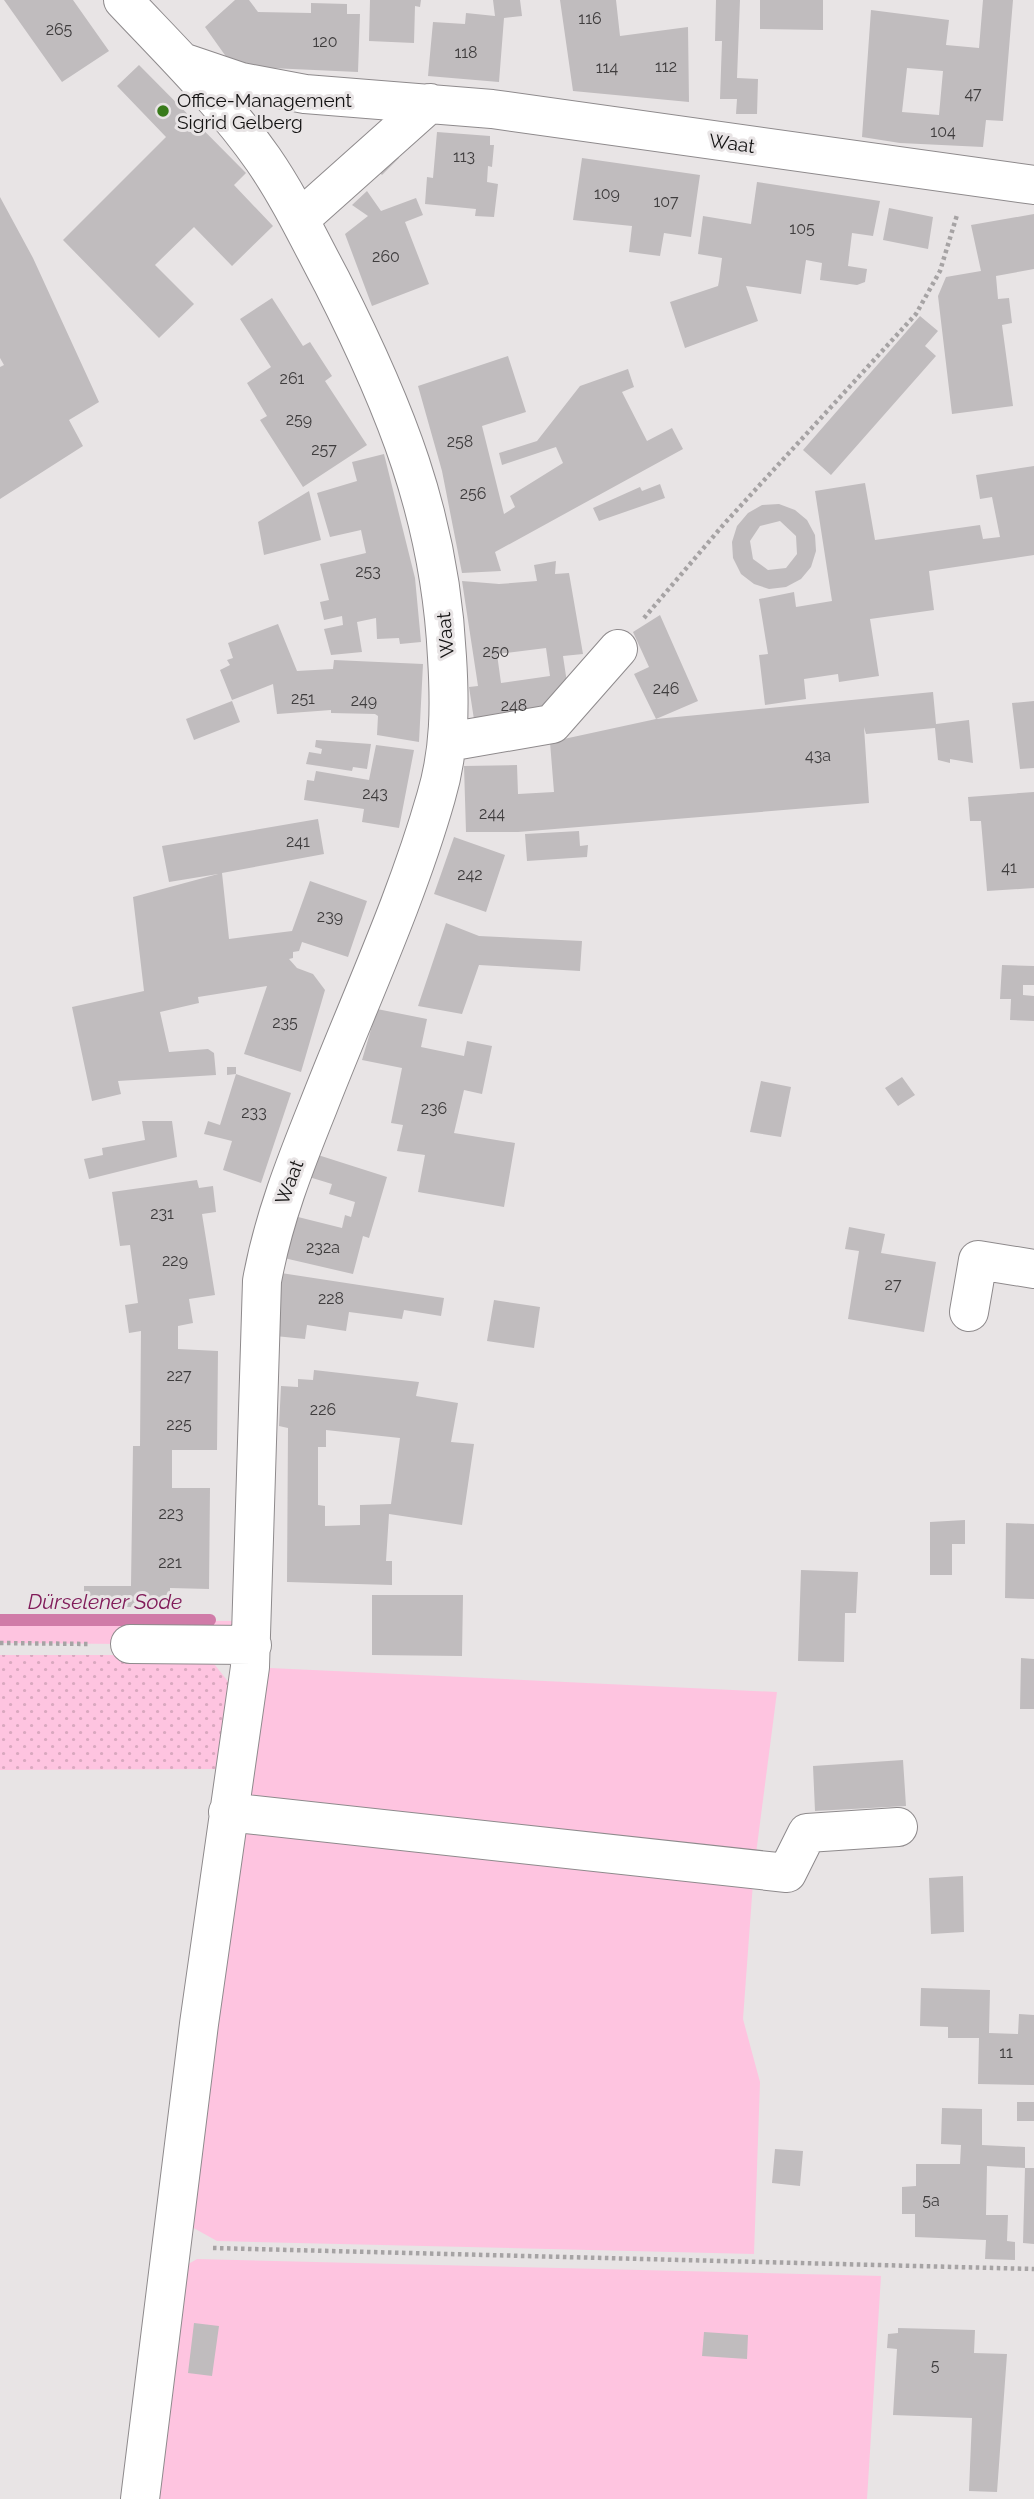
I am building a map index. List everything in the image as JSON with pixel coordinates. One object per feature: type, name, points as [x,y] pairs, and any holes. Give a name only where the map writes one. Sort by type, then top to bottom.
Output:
[{"type":"street","name":"Waat","points":[[123,0],[251,144],[300,219],[376,371],[428,513],[447,643],[448,742],[437,793],[422,840],[288,1183],[268,1246],[260,1318],[252,1645],[170,2246],[140,2499]]},
{"type":"street","name":"Waat","points":[[180,61],[210,73],[270,89],[552,117],[968,177],[1034,184]]},
{"type":"street","points":[[300,219],[430,103]]},
{"type":"street","points":[[448,742],[552,724],[618,649]]},
{"type":"street","points":[[970,1312],[978,1260],[1034,1269]]},
{"type":"street","points":[[130,1644],[252,1645]]},
{"type":"street","points":[[228,1812],[787,1873],[807,1833],[898,1827]]},
{"type":"path","points":[[618,649],[724,524],[916,314],[940,271],[968,177]]},
{"type":"path","points":[[0,1643],[130,1644]]},
{"type":"path","points":[[170,2246],[1034,2269]]},
{"type":"shaded area","points":[[0,1620],[254,1621],[252,1645],[0,1643]]},
{"type":"shaded area","points":[[0,1655],[207,1655],[230,1684],[222,1769],[0,1770]]},
{"type":"shaded area","points":[[250,1667],[777,1692],[754,1869],[743,2019],[760,2082],[754,2254],[217,2241],[190,2226]]},
{"type":"shaded area","points":[[197,2259],[881,2276],[867,2499],[149,2499],[178,2270]]},
{"type":"building","points":[[4,0],[73,0],[109,51],[62,82]]},
{"type":"building","points":[[235,0],[249,0],[258,12],[311,13],[311,3],[347,4],[347,14],[360,14],[358,72],[251,67],[227,58],[205,27]]},
{"type":"building","points":[[370,0],[421,0],[420,7],[415,6],[414,43],[369,41]]},
{"type":"building","points":[[493,0],[520,0],[522,16],[504,18],[499,82],[428,76],[433,22],[465,24],[466,13],[495,16]]},
{"type":"building","points":[[560,0],[616,0],[620,36],[688,27],[689,102],[573,91]]},
{"type":"building","points":[[716,0],[740,0],[737,78],[758,79],[757,114],[736,114],[737,99],[720,99],[722,41],[715,41]]},
{"type":"building","points":[[760,0],[823,0],[823,30],[760,29]]},
{"type":"building","points":[[983,0],[1013,0],[1003,121],[986,120],[983,147],[900,143],[862,137],[871,10],[949,20],[946,45],[979,48]],"holes":[[[907,68],[943,71],[939,115],[902,112]]]},
{"type":"building","points":[[139,65],[246,173],[234,185],[273,226],[232,266],[194,227],[155,265],[194,304],[159,338],[63,240],[166,137],[117,86]]},
{"type":"building","points":[[437,132],[490,136],[490,145],[494,145],[492,167],[488,166],[487,182],[498,184],[494,217],[475,216],[476,209],[425,204],[427,177],[433,178]]},
{"type":"building","points":[[391,150],[399,158],[382,175],[374,167]]},
{"type":"building","points":[[582,158],[700,175],[691,237],[664,233],[660,256],[629,252],[632,226],[573,220]]},
{"type":"building","points":[[757,182],[880,201],[873,236],[852,233],[848,266],[867,269],[865,282],[857,285],[820,280],[822,263],[806,260],[801,294],[746,286],[758,321],[685,348],[670,302],[718,286],[719,281],[722,258],[698,254],[703,216],[751,224]]},
{"type":"building","points":[[367,191],[381,211],[416,198],[423,215],[405,222],[429,284],[372,306],[345,234],[368,216],[352,205]]},
{"type":"building","points":[[0,197],[33,258],[99,402],[69,420],[83,446],[0,499],[0,367],[4,365],[0,358]]},
{"type":"building","points":[[889,208],[933,217],[928,249],[883,240]]},
{"type":"building","points":[[1034,214],[1034,269],[996,276],[998,299],[1009,298],[1012,323],[1002,325],[1013,406],[952,414],[938,296],[946,277],[981,271],[971,225]]},
{"type":"building","points":[[272,298],[303,346],[310,342],[332,376],[325,381],[367,445],[303,487],[260,420],[267,416],[247,383],[271,367],[240,319]]},
{"type":"building","points":[[920,316],[938,331],[925,346],[936,356],[831,475],[803,450]]},
{"type":"building","points":[[508,356],[526,412],[482,426],[504,514],[515,507],[510,496],[563,463],[556,447],[502,465],[499,453],[537,441],[580,386],[628,369],[634,387],[622,392],[647,441],[672,428],[683,449],[495,552],[501,571],[462,573],[442,471],[418,386]]},
{"type":"building","points":[[384,454],[415,578],[421,642],[400,644],[399,638],[377,639],[376,618],[357,622],[362,652],[331,655],[324,629],[343,625],[342,616],[324,620],[320,602],[329,600],[320,564],[366,553],[361,530],[330,537],[317,493],[357,481],[352,462]]},
{"type":"building","points":[[1034,466],[1034,555],[929,571],[934,610],[870,619],[879,676],[839,682],[838,674],[804,679],[806,699],[765,705],[759,655],[768,654],[759,599],[794,592],[796,607],[832,601],[815,491],[865,483],[875,540],[980,525],[983,539],[1000,537],[992,497],[980,499],[976,475]]},
{"type":"building","points":[[660,484],[665,498],[599,521],[593,508],[640,487],[642,491]]},
{"type":"building","points":[[309,491],[321,540],[264,555],[258,522]]},
{"type":"building","points":[[779,504],[795,510],[807,520],[815,535],[816,551],[811,567],[801,579],[786,587],[769,589],[754,584],[741,574],[733,558],[732,542],[737,526],[748,513],[762,505]],"holes":[[[780,521],[796,536],[797,554],[786,568],[768,570],[753,559],[750,541],[760,526]]]},
{"type":"building","points":[[556,561],[555,574],[569,573],[583,654],[563,656],[569,696],[544,714],[475,726],[469,687],[478,686],[462,581],[499,584],[537,581],[534,565]],"holes":[[[546,648],[550,676],[501,683],[497,654]]]},
{"type":"building","points":[[660,615],[698,701],[656,719],[634,674],[649,667],[633,632]]},
{"type":"building","points":[[278,624],[297,671],[333,669],[334,660],[423,664],[419,742],[377,735],[378,716],[375,714],[331,713],[331,710],[277,714],[273,684],[232,700],[220,670],[230,665],[227,660],[233,658],[228,643]]},
{"type":"building","points":[[933,692],[936,724],[969,720],[973,763],[938,760],[935,728],[866,734],[864,727],[869,803],[518,832],[466,832],[464,766],[517,765],[518,794],[554,792],[550,742],[656,719]]},
{"type":"building","points":[[232,701],[240,722],[194,740],[186,719]]},
{"type":"building","points":[[1034,701],[1034,768],[1020,769],[1012,703]]},
{"type":"building","points":[[316,740],[371,744],[367,769],[353,767],[352,771],[306,764],[309,752],[321,754],[322,749],[315,747]]},
{"type":"building","points":[[376,745],[414,750],[399,828],[362,822],[364,809],[304,800],[307,780],[314,781],[316,771],[369,780]]},
{"type":"building","points":[[1034,792],[1034,888],[987,891],[981,821],[970,821],[968,797]]},
{"type":"building","points":[[318,819],[324,854],[222,873],[229,939],[292,931],[310,881],[367,901],[348,957],[302,942],[299,951],[293,952],[293,958],[289,959],[297,968],[313,974],[325,990],[301,1072],[244,1054],[267,986],[198,997],[199,1003],[160,1012],[169,1052],[208,1049],[214,1053],[216,1075],[118,1081],[121,1094],[92,1101],[72,1007],[144,991],[133,897],[218,874],[169,882],[162,846]]},
{"type":"building","points":[[579,831],[580,846],[588,845],[587,857],[527,861],[525,834]]},
{"type":"building","points":[[454,837],[505,855],[486,912],[434,894]]},
{"type":"building","points":[[446,923],[479,936],[582,941],[580,971],[479,965],[462,1014],[418,1006]]},
{"type":"building","points":[[1002,965],[1034,966],[1034,985],[1023,985],[1023,995],[1034,996],[1034,1021],[1010,1020],[1011,999],[1000,999]]},
{"type":"building","points":[[377,1009],[427,1019],[421,1047],[464,1056],[467,1041],[492,1046],[482,1094],[464,1090],[454,1133],[515,1143],[504,1207],[418,1192],[425,1155],[397,1151],[403,1125],[391,1123],[402,1068],[362,1060]]},
{"type":"building","points":[[227,1067],[236,1067],[236,1074],[227,1075]]},
{"type":"building","points":[[236,1074],[291,1093],[261,1183],[223,1170],[232,1141],[204,1134],[208,1121],[220,1125]]},
{"type":"building","points":[[902,1077],[915,1095],[898,1106],[885,1088]]},
{"type":"building","points":[[761,1081],[791,1087],[781,1137],[750,1132]]},
{"type":"building","points":[[142,1121],[172,1121],[177,1157],[89,1179],[84,1159],[103,1155],[102,1148],[145,1140]]},
{"type":"building","points":[[318,1155],[387,1177],[369,1238],[363,1236],[353,1274],[284,1258],[294,1216],[342,1228],[345,1215],[351,1217],[355,1202],[329,1194],[332,1184],[309,1177]]},
{"type":"building","points":[[197,1180],[199,1188],[213,1186],[216,1212],[202,1214],[215,1295],[189,1299],[193,1323],[178,1326],[178,1349],[218,1351],[217,1450],[172,1450],[172,1488],[210,1488],[209,1589],[170,1588],[170,1608],[84,1606],[84,1586],[131,1586],[133,1446],[140,1446],[141,1331],[129,1333],[125,1305],[138,1303],[130,1245],[120,1246],[112,1192]]},
{"type":"building","points":[[849,1227],[885,1234],[881,1253],[936,1262],[924,1332],[848,1319],[859,1251],[845,1249]]},
{"type":"building","points":[[281,1273],[444,1298],[441,1316],[404,1310],[402,1319],[349,1312],[346,1331],[307,1325],[305,1339],[275,1336]]},
{"type":"building","points":[[494,1300],[540,1307],[534,1348],[487,1341]]},
{"type":"building","points":[[314,1370],[419,1382],[416,1396],[458,1403],[451,1442],[474,1444],[462,1525],[389,1514],[386,1561],[392,1561],[392,1585],[287,1582],[288,1428],[279,1426],[281,1386],[298,1387],[298,1379],[313,1380]],"holes":[[[326,1430],[400,1438],[391,1504],[360,1505],[360,1525],[325,1526],[325,1506],[318,1505],[318,1447],[326,1447]]]},
{"type":"building","points":[[965,1520],[965,1544],[952,1544],[952,1575],[930,1575],[930,1522]]},
{"type":"building","points":[[1006,1523],[1034,1524],[1034,1599],[1005,1598]]},
{"type":"building","points":[[801,1570],[858,1572],[856,1613],[845,1613],[844,1662],[798,1661]]},
{"type":"building","points":[[372,1595],[463,1595],[462,1656],[372,1655]]},
{"type":"building","points":[[1021,1658],[1034,1659],[1034,1709],[1020,1709]]},
{"type":"building","points":[[903,1760],[906,1806],[815,1811],[813,1766]]},
{"type":"building","points":[[963,1876],[964,1932],[931,1934],[929,1878]]},
{"type":"building","points":[[921,1988],[990,1990],[989,2033],[1018,2034],[1019,2014],[1034,2015],[1034,2085],[978,2084],[979,2038],[948,2038],[948,2027],[920,2026]]},
{"type":"building","points":[[1017,2102],[1034,2102],[1034,2121],[1017,2121]]},
{"type":"building","points":[[942,2108],[982,2109],[982,2145],[1025,2147],[1025,2168],[987,2166],[986,2215],[1008,2215],[1007,2241],[1015,2242],[1015,2260],[985,2259],[986,2240],[915,2237],[915,2214],[902,2214],[902,2187],[916,2186],[916,2164],[960,2164],[961,2145],[941,2144]]},
{"type":"building","points":[[775,2149],[803,2151],[800,2186],[772,2183]]},
{"type":"building","points":[[1025,2168],[1034,2168],[1034,2244],[1023,2243]]},
{"type":"building","points":[[194,2323],[219,2326],[212,2376],[188,2373]]},
{"type":"building","points":[[898,2328],[975,2330],[974,2353],[1007,2354],[997,2492],[969,2491],[972,2418],[893,2415],[897,2349],[887,2348],[888,2334],[898,2333]]},
{"type":"building","points":[[704,2332],[748,2335],[747,2359],[702,2356]]},
{"type":"waterway","name":"Dürselener Sode","points":[[0,1620],[210,1620]]},
{"type":"place","name":"Office-Management Sigrid Gelberg","points":[[163,111]]}]
